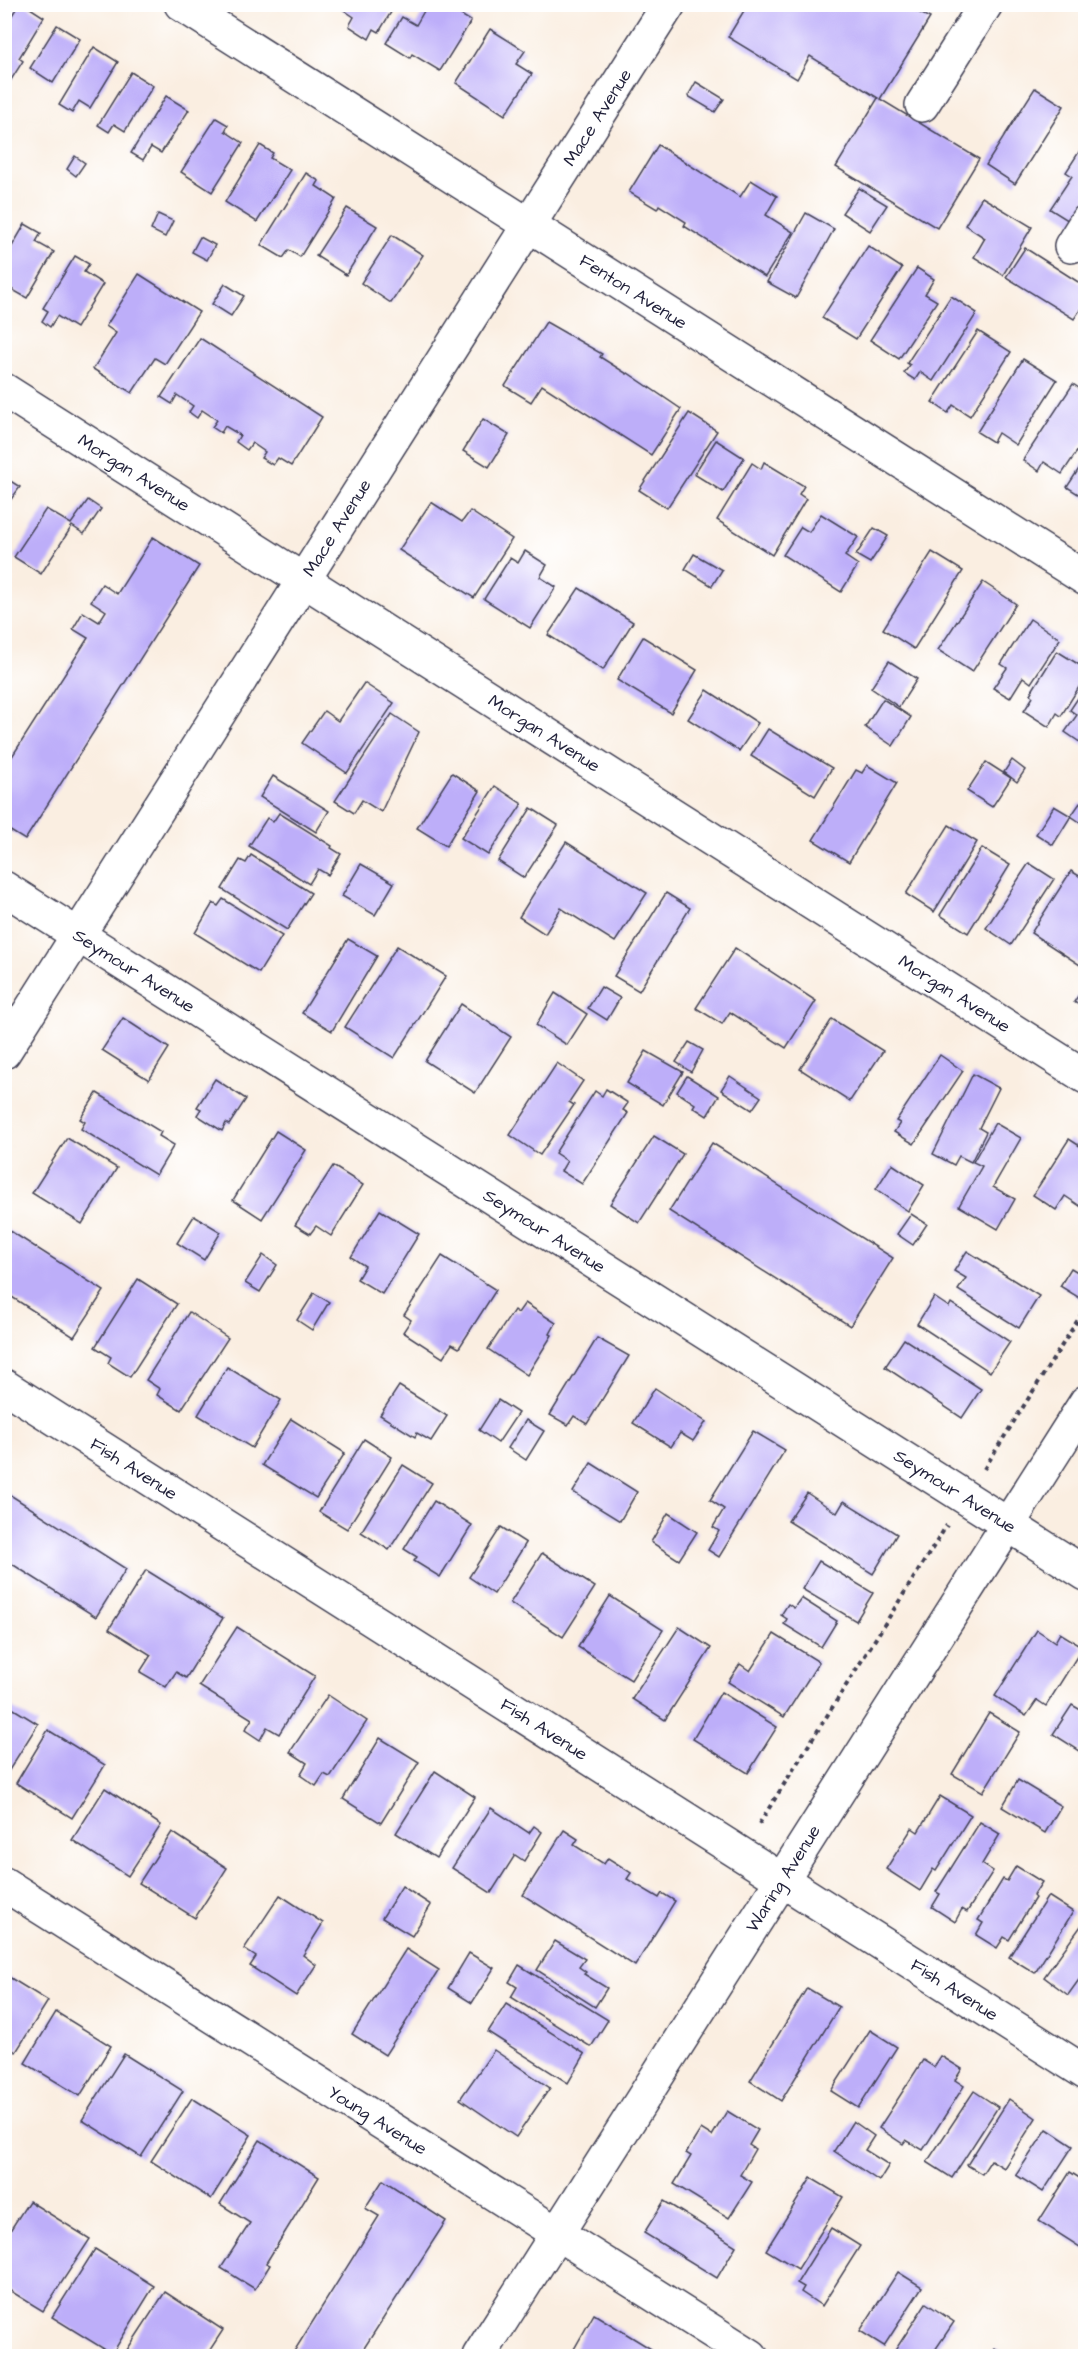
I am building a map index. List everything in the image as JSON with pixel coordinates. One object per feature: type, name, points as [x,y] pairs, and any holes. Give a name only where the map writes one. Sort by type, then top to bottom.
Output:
[{"type":"street","name":"Fenton Avenue","points":[[181,4],[1086,579]]},
{"type":"street","name":"Mace Avenue","points":[[4,1052],[669,4]]},
{"type":"street","points":[[922,105],[986,4]]},
{"type":"street","name":"Morgan Avenue","points":[[4,390],[1086,1077]]},
{"type":"street","name":"Seymour Avenue","points":[[4,888],[1086,1574]]},
{"type":"street","name":"Fish Avenue","points":[[4,1386],[1086,2073]]},
{"type":"street","name":"Waring Avenue","points":[[479,2356],[1086,1402]]},
{"type":"street","name":"Young Avenue","points":[[4,1884],[751,2356]]},
{"type":"path","points":[[981,1474],[1086,1308]]},
{"type":"path","points":[[756,1829],[951,1519]]},
{"type":"building","points":[[19,4],[24,4],[44,17],[19,58],[23,61],[9,83],[4,80],[4,28]]},
{"type":"building","points":[[335,4],[396,4],[379,32],[374,29],[369,39],[349,26],[354,17]]},
{"type":"building","points":[[428,4],[443,4],[471,21],[440,71],[412,54],[410,58],[386,43],[402,17],[416,25]]},
{"type":"building","points":[[748,4],[902,4],[930,18],[880,99],[979,159],[937,228],[836,167],[878,98],[810,56],[797,79],[728,37]]},
{"type":"building","points":[[57,25],[80,39],[53,83],[30,68]]},
{"type":"building","points":[[490,29],[525,51],[516,64],[532,74],[505,115],[456,83]]},
{"type":"building","points":[[94,47],[118,62],[90,108],[79,101],[72,113],[59,105]]},
{"type":"building","points":[[131,72],[153,86],[125,131],[114,124],[109,132],[98,125]]},
{"type":"building","points":[[696,82],[724,99],[715,112],[688,96]]},
{"type":"building","points":[[1035,88],[1064,106],[1015,184],[986,165]]},
{"type":"building","points":[[166,96],[189,110],[161,153],[151,147],[143,160],[131,153]]},
{"type":"building","points":[[216,118],[228,125],[225,131],[243,143],[212,192],[181,172]]},
{"type":"building","points":[[1086,141],[1086,205],[1074,224],[1050,209],[1072,176],[1066,172]]},
{"type":"building","points":[[260,145],[273,153],[270,158],[290,170],[257,222],[225,202]]},
{"type":"building","points":[[658,145],[740,197],[751,180],[777,196],[766,215],[793,232],[765,277],[684,226],[686,222],[659,205],[657,209],[629,192]]},
{"type":"building","points":[[75,156],[85,163],[76,176],[67,169]]},
{"type":"building","points":[[306,173],[319,181],[316,186],[336,199],[300,257],[289,250],[283,258],[261,245]]},
{"type":"building","points":[[859,188],[887,205],[870,231],[842,213]]},
{"type":"building","points":[[982,197],[1032,227],[1003,275],[974,257],[985,238],[965,225]]},
{"type":"building","points":[[347,208],[377,226],[346,275],[316,256]]},
{"type":"building","points":[[806,213],[834,229],[796,298],[767,282]]},
{"type":"building","points":[[158,214],[173,221],[165,237],[151,230]]},
{"type":"building","points":[[25,224],[41,233],[36,242],[54,252],[27,298],[4,285],[4,260]]},
{"type":"building","points":[[392,235],[423,255],[391,303],[361,283]]},
{"type":"building","points":[[200,237],[215,245],[207,260],[192,252]]},
{"type":"building","points":[[868,246],[902,268],[856,339],[822,318]]},
{"type":"building","points":[[1025,248],[1086,287],[1086,301],[1074,319],[1006,277]]},
{"type":"building","points":[[75,256],[89,264],[84,272],[103,284],[76,328],[57,316],[50,327],[42,321],[48,311],[43,308]]},
{"type":"building","points":[[917,268],[934,279],[925,294],[937,301],[899,359],[870,340]]},
{"type":"building","points":[[139,274],[199,312],[165,364],[155,358],[132,393],[93,369],[116,333],[106,326]]},
{"type":"building","points":[[225,284],[244,296],[231,316],[212,304]]},
{"type":"building","points":[[951,296],[977,313],[933,381],[920,372],[915,380],[904,373],[910,365],[907,363]]},
{"type":"building","points":[[546,322],[602,354],[600,357],[681,409],[651,455],[542,385],[531,402],[505,386]]},
{"type":"building","points":[[978,331],[1011,352],[970,416],[953,405],[948,413],[932,402]]},
{"type":"building","points":[[200,338],[322,417],[291,466],[278,458],[273,465],[261,458],[265,452],[252,443],[247,450],[236,442],[240,435],[225,426],[221,433],[212,427],[217,420],[202,410],[197,418],[189,412],[193,406],[177,395],[172,404],[161,397]]},
{"type":"building","points":[[1023,359],[1057,380],[1016,445],[998,433],[993,442],[977,432]]},
{"type":"building","points":[[1073,384],[1086,393],[1086,438],[1062,474],[1044,462],[1039,471],[1023,460]]},
{"type":"building","points":[[689,413],[717,431],[667,508],[639,490]]},
{"type":"building","points":[[483,419],[509,435],[489,467],[463,451]]},
{"type":"building","points":[[716,440],[744,458],[723,492],[694,474]]},
{"type":"building","points":[[1086,458],[1086,499],[1067,487]]},
{"type":"building","points":[[764,462],[804,486],[799,494],[806,499],[772,555],[717,520],[752,463],[761,469]]},
{"type":"building","points":[[4,477],[20,487],[4,509]]},
{"type":"building","points":[[88,500],[101,509],[84,534],[72,526],[41,574],[14,557],[46,509],[71,524]]},
{"type":"building","points":[[431,502],[462,522],[470,511],[512,539],[474,598],[399,550]]},
{"type":"building","points":[[821,514],[858,537],[845,556],[858,565],[841,592],[783,555],[801,527],[809,532]]},
{"type":"building","points":[[874,528],[888,536],[870,563],[856,555]]},
{"type":"building","points":[[153,537],[199,566],[25,840],[4,827],[4,769],[88,638],[73,629],[83,612],[99,622],[106,611],[91,601],[102,584],[117,594]]},
{"type":"building","points":[[525,551],[547,565],[540,577],[556,587],[530,628],[484,599],[510,558],[518,563]]},
{"type":"building","points":[[932,552],[963,571],[914,649],[883,629]]},
{"type":"building","points":[[694,554],[722,570],[712,586],[685,569]]},
{"type":"building","points":[[983,582],[1016,604],[972,672],[938,650]]},
{"type":"building","points":[[579,588],[633,622],[603,670],[548,635]]},
{"type":"building","points":[[1030,619],[1060,639],[1031,683],[1023,677],[1010,698],[993,688],[1007,668],[1001,664]]},
{"type":"building","points":[[643,637],[697,670],[671,713],[617,680]]},
{"type":"building","points":[[1057,651],[1086,669],[1086,676],[1061,716],[1057,713],[1049,727],[1024,711],[1033,697],[1030,694]]},
{"type":"building","points":[[889,661],[917,679],[899,707],[871,688]]},
{"type":"building","points":[[364,683],[394,703],[347,773],[302,743],[324,711],[338,721]]},
{"type":"building","points":[[1086,686],[1086,742],[1084,745],[1065,732],[1077,715],[1070,710]]},
{"type":"building","points":[[707,690],[758,723],[739,751],[688,719]]},
{"type":"building","points":[[883,699],[911,717],[893,746],[865,727]]},
{"type":"building","points":[[392,714],[419,732],[381,812],[362,800],[354,813],[335,801]]},
{"type":"building","points":[[768,729],[832,768],[815,796],[751,756]]},
{"type":"building","points":[[1012,760],[1025,770],[1017,782],[1004,772]]},
{"type":"building","points":[[986,762],[1011,778],[992,807],[967,791]]},
{"type":"building","points":[[867,765],[897,783],[849,862],[813,840],[856,770],[862,773]]},
{"type":"building","points":[[452,773],[480,791],[446,846],[417,828]]},
{"type":"building","points":[[273,776],[329,811],[316,832],[260,797]]},
{"type":"building","points":[[495,786],[522,804],[488,855],[461,838]]},
{"type":"building","points":[[1080,803],[1086,807],[1086,826],[1071,816]]},
{"type":"building","points":[[1054,806],[1071,816],[1053,845],[1036,834]]},
{"type":"building","points":[[531,808],[558,825],[524,878],[498,861]]},
{"type":"building","points":[[279,813],[341,854],[328,875],[318,869],[309,884],[249,846],[267,818],[273,822]]},
{"type":"building","points":[[949,825],[977,842],[934,912],[906,894]]},
{"type":"building","points":[[566,842],[647,893],[615,942],[561,908],[545,934],[519,917]]},
{"type":"building","points":[[982,848],[1010,865],[968,933],[940,915]]},
{"type":"building","points":[[251,855],[311,893],[287,930],[222,889],[240,860],[246,863]]},
{"type":"building","points":[[1029,863],[1054,879],[1011,945],[986,928]]},
{"type":"building","points":[[361,864],[394,883],[375,915],[342,896]]},
{"type":"building","points":[[1071,871],[1086,880],[1086,963],[1083,967],[1031,933]]},
{"type":"building","points":[[666,893],[690,908],[639,991],[614,976]]},
{"type":"building","points":[[223,899],[282,936],[259,973],[195,933],[213,903],[218,906]]},
{"type":"building","points":[[348,939],[377,956],[332,1031],[302,1013]]},
{"type":"building","points":[[397,946],[446,976],[394,1058],[345,1027]]},
{"type":"building","points":[[735,948],[816,1001],[786,1048],[730,1012],[722,1024],[696,1008]]},
{"type":"building","points":[[1086,984],[1086,1009],[1074,1002]]},
{"type":"building","points":[[601,987],[620,998],[607,1020],[588,1008]]},
{"type":"building","points":[[555,993],[587,1014],[567,1045],[536,1025]]},
{"type":"building","points":[[461,1004],[511,1037],[475,1093],[425,1061]]},
{"type":"building","points":[[123,1018],[169,1048],[149,1080],[102,1050]]},
{"type":"building","points":[[832,1019],[883,1051],[850,1101],[800,1069]]},
{"type":"building","points":[[689,1042],[703,1050],[691,1072],[676,1062]]},
{"type":"building","points":[[646,1051],[683,1072],[663,1105],[627,1083]]},
{"type":"building","points":[[940,1055],[963,1071],[914,1144],[894,1132],[900,1123],[896,1121]]},
{"type":"building","points":[[557,1063],[583,1081],[569,1102],[574,1105],[540,1155],[510,1135]]},
{"type":"building","points":[[973,1074],[999,1088],[979,1128],[986,1132],[971,1162],[959,1156],[954,1165],[933,1154]]},
{"type":"building","points":[[687,1076],[719,1096],[707,1116],[693,1107],[695,1104],[677,1092]]},
{"type":"building","points":[[730,1076],[761,1097],[752,1110],[721,1090]]},
{"type":"building","points":[[215,1079],[246,1099],[229,1125],[226,1123],[222,1131],[197,1115],[201,1109],[197,1107]]},
{"type":"building","points":[[606,1089],[628,1103],[623,1110],[628,1113],[582,1184],[561,1171],[567,1161],[555,1153],[595,1091],[602,1096]]},
{"type":"building","points":[[97,1093],[161,1132],[159,1136],[174,1145],[156,1175],[81,1129],[85,1122],[80,1119]]},
{"type":"building","points":[[995,1123],[1021,1138],[993,1187],[1015,1199],[998,1229],[959,1206],[982,1166],[973,1162]]},
{"type":"building","points":[[276,1131],[306,1150],[262,1219],[233,1200]]},
{"type":"building","points":[[654,1136],[683,1154],[639,1223],[610,1204]]},
{"type":"building","points":[[67,1138],[117,1168],[82,1224],[32,1193]]},
{"type":"building","points":[[1069,1139],[1086,1150],[1086,1210],[1065,1196],[1056,1210],[1033,1195]]},
{"type":"building","points":[[712,1143],[893,1258],[850,1326],[669,1211]]},
{"type":"building","points":[[892,1164],[924,1185],[908,1211],[876,1189]]},
{"type":"building","points":[[333,1166],[363,1185],[331,1236],[316,1226],[310,1234],[295,1225]]},
{"type":"building","points":[[380,1210],[419,1234],[382,1294],[357,1279],[365,1266],[351,1257]]},
{"type":"building","points":[[911,1214],[927,1224],[913,1245],[897,1234]]},
{"type":"building","points":[[194,1216],[221,1232],[204,1260],[177,1243]]},
{"type":"building","points":[[4,1227],[104,1291],[74,1337],[4,1292]]},
{"type":"building","points":[[967,1251],[1039,1296],[1019,1328],[958,1290],[966,1278],[954,1271]]},
{"type":"building","points":[[263,1255],[277,1265],[260,1292],[245,1283]]},
{"type":"building","points":[[442,1256],[496,1290],[459,1348],[452,1344],[443,1358],[403,1332],[411,1320],[404,1315]]},
{"type":"building","points":[[1071,1268],[1086,1277],[1086,1302],[1060,1286]]},
{"type":"building","points":[[138,1279],[177,1304],[130,1377],[108,1363],[111,1357],[95,1347]]},
{"type":"building","points":[[314,1293],[329,1302],[312,1330],[297,1320]]},
{"type":"building","points":[[934,1297],[949,1307],[951,1303],[1010,1342],[990,1372],[917,1324]]},
{"type":"building","points":[[525,1303],[556,1323],[550,1334],[552,1335],[527,1375],[488,1349],[514,1310],[518,1313]]},
{"type":"building","points":[[189,1312],[228,1338],[181,1410],[157,1395],[160,1389],[146,1380]]},
{"type":"building","points":[[597,1338],[629,1356],[587,1424],[574,1416],[568,1425],[550,1415]]},
{"type":"building","points":[[904,1339],[981,1389],[962,1418],[885,1367]]},
{"type":"building","points":[[227,1367],[281,1400],[252,1448],[198,1415]]},
{"type":"building","points":[[399,1386],[447,1416],[431,1441],[417,1433],[415,1437],[380,1415]]},
{"type":"building","points":[[655,1388],[706,1422],[693,1441],[680,1433],[671,1447],[633,1423]]},
{"type":"building","points":[[498,1400],[518,1413],[498,1443],[479,1430]]},
{"type":"building","points":[[291,1419],[345,1453],[316,1498],[262,1465]]},
{"type":"building","points":[[526,1420],[544,1431],[526,1460],[508,1448]]},
{"type":"building","points":[[753,1431],[785,1450],[719,1557],[708,1550],[719,1531],[713,1527],[724,1509],[710,1500]]},
{"type":"building","points":[[364,1439],[392,1457],[347,1529],[319,1512]]},
{"type":"building","points":[[591,1463],[637,1492],[620,1521],[573,1492]]},
{"type":"building","points":[[403,1465],[432,1483],[389,1550],[361,1532]]},
{"type":"building","points":[[4,1491],[126,1569],[96,1617],[4,1559]]},
{"type":"building","points":[[807,1493],[837,1513],[844,1501],[897,1534],[873,1574],[788,1521]]},
{"type":"building","points":[[434,1501],[472,1525],[440,1577],[414,1561],[417,1557],[404,1549]]},
{"type":"building","points":[[668,1513],[697,1532],[679,1560],[651,1542]]},
{"type":"building","points":[[501,1527],[526,1543],[494,1594],[469,1577]]},
{"type":"building","points":[[542,1553],[595,1587],[563,1637],[510,1603]]},
{"type":"building","points":[[819,1561],[873,1593],[856,1621],[802,1589]]},
{"type":"building","points":[[146,1570],[223,1618],[186,1678],[176,1672],[166,1687],[140,1672],[151,1655],[109,1629]]},
{"type":"building","points":[[610,1596],[663,1630],[631,1680],[578,1647]]},
{"type":"building","points":[[801,1598],[837,1621],[821,1647],[784,1624],[787,1619],[781,1615],[788,1604],[794,1608]]},
{"type":"building","points":[[237,1627],[315,1676],[279,1734],[267,1727],[260,1740],[245,1730],[252,1719],[199,1686]]},
{"type":"building","points":[[679,1627],[711,1648],[665,1720],[632,1699]]},
{"type":"building","points":[[1037,1630],[1055,1642],[1060,1633],[1083,1647],[1046,1706],[1037,1700],[1026,1716],[995,1696]]},
{"type":"building","points":[[774,1634],[819,1662],[784,1717],[728,1682],[740,1664],[750,1671]]},
{"type":"building","points":[[721,1692],[777,1727],[748,1773],[693,1739]]},
{"type":"building","points":[[328,1695],[367,1721],[330,1777],[324,1774],[316,1786],[300,1775],[307,1763],[290,1752]]},
{"type":"building","points":[[4,1703],[38,1724],[6,1775],[4,1774]]},
{"type":"building","points":[[1072,1705],[1086,1713],[1086,1755],[1053,1734]]},
{"type":"building","points":[[989,1713],[1020,1732],[983,1792],[952,1774]]},
{"type":"building","points":[[48,1730],[105,1765],[72,1818],[16,1783]]},
{"type":"building","points":[[380,1738],[419,1762],[381,1823],[343,1799]]},
{"type":"building","points":[[435,1771],[475,1797],[436,1858],[396,1833]]},
{"type":"building","points":[[1018,1780],[1061,1806],[1045,1833],[1002,1807]]},
{"type":"building","points":[[105,1788],[161,1825],[128,1876],[72,1840]]},
{"type":"building","points":[[940,1796],[971,1815],[936,1871],[933,1869],[920,1891],[886,1869],[912,1828],[918,1832]]},
{"type":"building","points":[[491,1808],[529,1833],[534,1826],[542,1832],[524,1861],[515,1855],[491,1893],[452,1868]]},
{"type":"building","points":[[980,1822],[1000,1834],[982,1864],[993,1871],[967,1912],[962,1909],[955,1922],[932,1907],[940,1894],[936,1892]]},
{"type":"building","points":[[564,1830],[578,1839],[574,1845],[604,1864],[608,1858],[631,1873],[627,1879],[659,1898],[662,1893],[675,1901],[635,1966],[523,1895]]},
{"type":"building","points":[[172,1832],[227,1868],[195,1918],[139,1883]]},
{"type":"building","points":[[1016,1866],[1042,1882],[1033,1896],[1035,1898],[1009,1940],[1004,1937],[997,1948],[976,1935],[983,1923],[978,1920],[1003,1879],[1007,1881]]},
{"type":"building","points":[[402,1886],[431,1905],[412,1936],[382,1918]]},
{"type":"building","points":[[280,1895],[323,1923],[303,1955],[316,1965],[296,1996],[250,1966],[256,1957],[244,1949]]},
{"type":"building","points":[[1048,1896],[1073,1912],[1035,1973],[1009,1957]]},
{"type":"building","points":[[1086,1919],[1086,1970],[1068,1995],[1044,1977]]},
{"type":"building","points":[[555,1941],[585,1959],[579,1967],[586,1972],[584,1974],[607,1988],[595,2007],[537,1970]]},
{"type":"building","points":[[406,1949],[439,1970],[385,2055],[352,2034]]},
{"type":"building","points":[[469,1953],[494,1968],[472,2003],[448,1988]]},
{"type":"building","points":[[519,1965],[608,2020],[591,2047],[511,1997],[517,1987],[509,1982]]},
{"type":"building","points":[[4,1974],[48,2001],[16,2052],[4,2044]]},
{"type":"building","points":[[807,1988],[839,2007],[781,2101],[750,2081]]},
{"type":"building","points":[[506,2004],[585,2054],[568,2083],[488,2032]]},
{"type":"building","points":[[56,2012],[111,2046],[80,2096],[25,2063]]},
{"type":"building","points":[[870,2030],[897,2047],[858,2108],[831,2091]]},
{"type":"building","points":[[494,2050],[550,2088],[516,2137],[460,2099]]},
{"type":"building","points":[[124,2054],[183,2091],[141,2157],[82,2120]]},
{"type":"building","points":[[941,2056],[962,2069],[955,2080],[964,2086],[923,2150],[906,2140],[903,2144],[879,2128],[923,2060],[934,2067]]},
{"type":"building","points":[[974,2091],[998,2107],[952,2178],[927,2162]]},
{"type":"building","points":[[192,2098],[251,2135],[211,2199],[151,2161]]},
{"type":"building","points":[[1009,2099],[1036,2118],[1004,2168],[991,2160],[982,2174],[967,2165]]},
{"type":"building","points":[[727,2111],[758,2130],[749,2145],[755,2149],[740,2175],[752,2182],[729,2218],[674,2184],[691,2156],[686,2153],[701,2129],[712,2136]]},
{"type":"building","points":[[853,2121],[874,2136],[865,2150],[889,2165],[879,2181],[834,2151]]},
{"type":"building","points":[[1047,2129],[1073,2146],[1043,2192],[1016,2175]]},
{"type":"building","points":[[260,2140],[319,2177],[266,2263],[270,2265],[255,2289],[221,2268],[250,2223],[220,2204]]},
{"type":"building","points":[[1070,2172],[1086,2182],[1086,2251],[1039,2221]]},
{"type":"building","points":[[811,2178],[843,2197],[798,2269],[766,2250]]},
{"type":"building","points":[[383,2180],[446,2221],[359,2356],[298,2356],[293,2353],[379,2216],[365,2208]]},
{"type":"building","points":[[29,2201],[90,2239],[43,2311],[4,2287],[4,2240]]},
{"type":"building","points":[[664,2201],[736,2246],[717,2278],[644,2233]]},
{"type":"building","points":[[831,2228],[860,2246],[822,2306],[801,2292],[804,2287],[797,2283]]},
{"type":"building","points":[[95,2249],[154,2286],[112,2354],[52,2317]]},
{"type":"building","points":[[898,2272],[922,2287],[884,2346],[860,2331]]},
{"type":"building","points":[[165,2292],[223,2330],[206,2356],[123,2356]]},
{"type":"building","points":[[926,2303],[954,2322],[931,2356],[892,2355]]},
{"type":"building","points":[[594,2314],[656,2352],[653,2356],[583,2356],[573,2351]]},
{"type":"building","points":[[995,2349],[1005,2356],[990,2356]]}]
